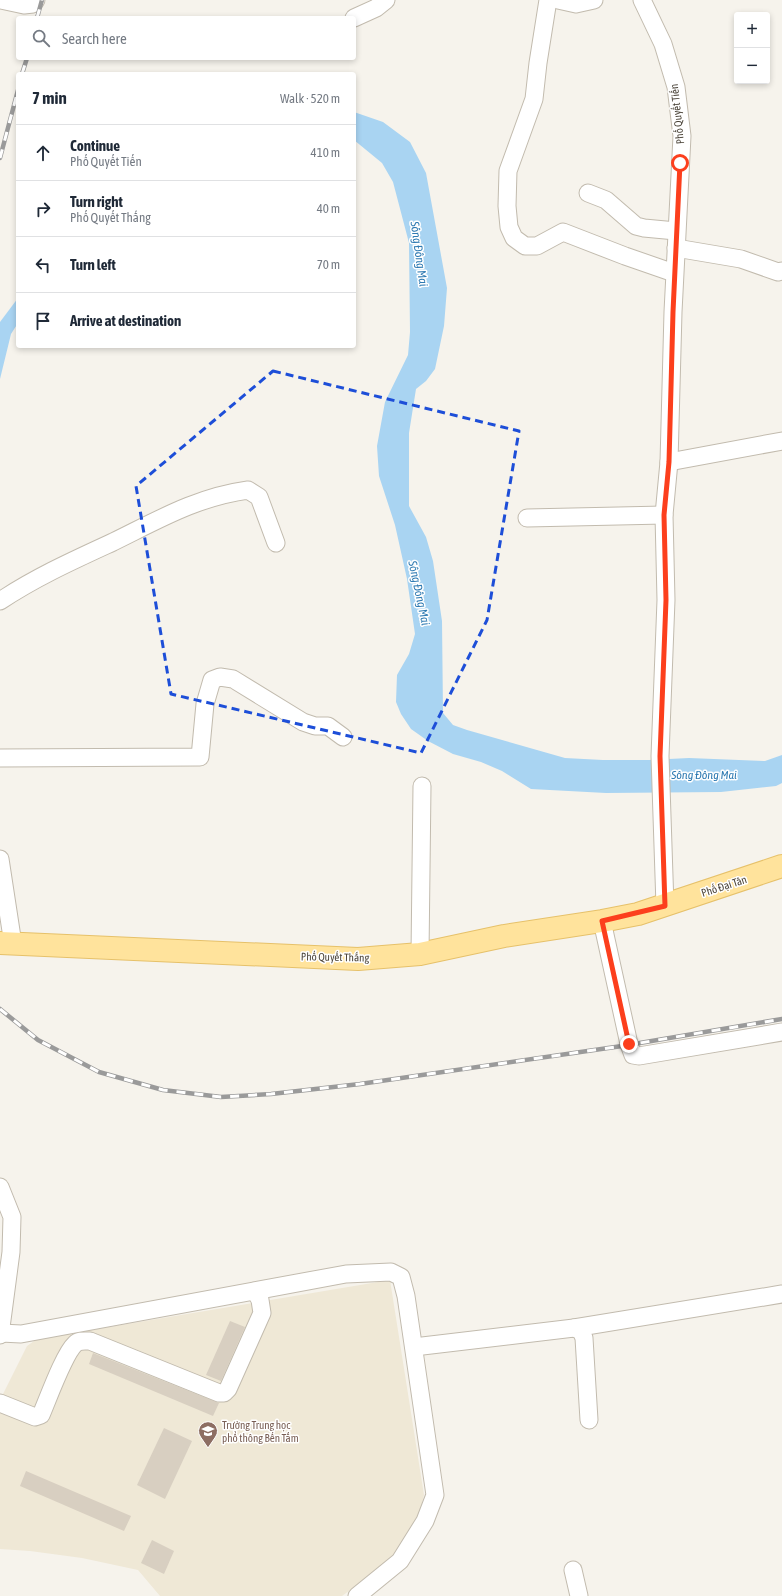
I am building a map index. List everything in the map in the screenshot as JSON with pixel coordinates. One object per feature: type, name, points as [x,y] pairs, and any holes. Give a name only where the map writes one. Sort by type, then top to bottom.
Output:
[{"type":"main road","name":"Phố Đại Tân","points":[[665,906],[782,866]]},
{"type":"main road","name":"Phố Quyết Thắng","points":[[7,944],[358,959],[420,954],[504,936],[602,921],[665,906]]},
{"type":"street","points":[[1,0],[24,5],[33,4],[36,0]]},
{"type":"street","points":[[356,17],[376,8],[386,0]]},
{"type":"street","points":[[548,0],[534,99],[508,171],[509,227],[514,238],[525,246],[537,246],[564,232],[674,273]]},
{"type":"street","points":[[558,0],[576,4],[594,0]]},
{"type":"street","name":"Phố Quyết Tiến","points":[[642,0],[663,44],[676,87],[682,136],[674,273],[669,462],[664,515],[666,600],[660,756],[665,906]]},
{"type":"street","points":[[588,193],[606,200],[636,226],[676,231]]},
{"type":"street","points":[[676,248],[741,259],[778,272],[782,271]]},
{"type":"street","points":[[669,462],[782,440]]},
{"type":"street","points":[[0,601],[28,582],[194,503],[227,493],[248,490],[259,497],[276,543]]},
{"type":"street","points":[[527,518],[664,515]]},
{"type":"street","points":[[0,758],[200,757],[205,704],[212,680],[220,677],[233,679],[303,722],[315,726],[328,726],[343,737]]},
{"type":"street","points":[[420,954],[422,786]]},
{"type":"street","points":[[0,859],[7,944]]},
{"type":"street","points":[[602,921],[629,1044],[634,1055],[639,1056],[782,1032]]},
{"type":"street","points":[[0,1187],[12,1217],[11,1252],[0,1334],[21,1334],[346,1274],[391,1272],[401,1277],[406,1296],[414,1347],[435,1495],[424,1521],[400,1561],[357,1596]]},
{"type":"street","points":[[0,1403],[35,1417],[41,1414],[68,1354],[75,1344],[80,1341],[90,1341],[212,1390],[224,1393],[228,1389],[262,1313],[260,1300],[255,1291]]},
{"type":"street","points":[[414,1347],[574,1328],[782,1294]]},
{"type":"street","points":[[574,1328],[581,1331],[584,1338],[589,1420]]},
{"type":"street","points":[[574,1570],[580,1596]]},
{"type":"highlighted area","points":[[273,371],[519,431],[487,620],[421,753],[171,694],[136,486]]},
{"type":"shaded area","name":"Trường Trung học phổ thông Bến Tắm","points":[[390,1280],[424,1495],[420,1511],[396,1557],[342,1596],[160,1596],[138,1570],[82,1558],[30,1551],[0,1549],[0,1400],[27,1346],[37,1339]]},
{"type":"water","name":"Sông Đông Mai","points":[[356,113],[383,122],[410,142],[426,173],[447,288],[444,326],[435,369],[426,381],[416,389],[409,433],[409,506],[426,537],[433,561],[442,621],[443,713],[453,725],[565,758],[649,760],[689,758],[765,761],[782,755],[782,783],[776,786],[721,792],[606,793],[531,789],[502,771],[481,762],[453,754],[428,741],[411,729],[401,714],[396,702],[397,675],[409,654],[415,634],[407,579],[395,525],[379,476],[377,446],[385,402],[408,355],[410,332],[409,243],[393,182],[382,163],[356,142]]},
{"type":"water","points":[[16,301],[16,326],[11,334],[0,379],[0,322]]},
{"type":"building","points":[[230,1321],[245,1327],[221,1381],[206,1375]]},
{"type":"building","points":[[93,1353],[219,1403],[213,1416],[89,1364]]},
{"type":"building","points":[[164,1428],[192,1441],[165,1499],[137,1485]]},
{"type":"building","points":[[26,1471],[131,1516],[124,1531],[20,1486]]},
{"type":"building","points":[[152,1540],[174,1551],[164,1574],[141,1563]]},
{"type":"railway","points":[[38,16],[42,0]]},
{"type":"railway","points":[[23,72],[26,60]]},
{"type":"railway","points":[[0,158],[16,98]]},
{"type":"railway","points":[[0,1009],[38,1040],[99,1072],[163,1090],[221,1097],[271,1094],[360,1084],[622,1046],[782,1019]]},
{"type":"place","name":"Trường Trung học phổ thông Bến Tắm","points":[[208,1448]]},
{"type":"route","points":[[629,1044],[602,921],[638,914],[665,906],[660,756],[666,600],[664,515],[669,462],[673,312],[680,163]]}]
